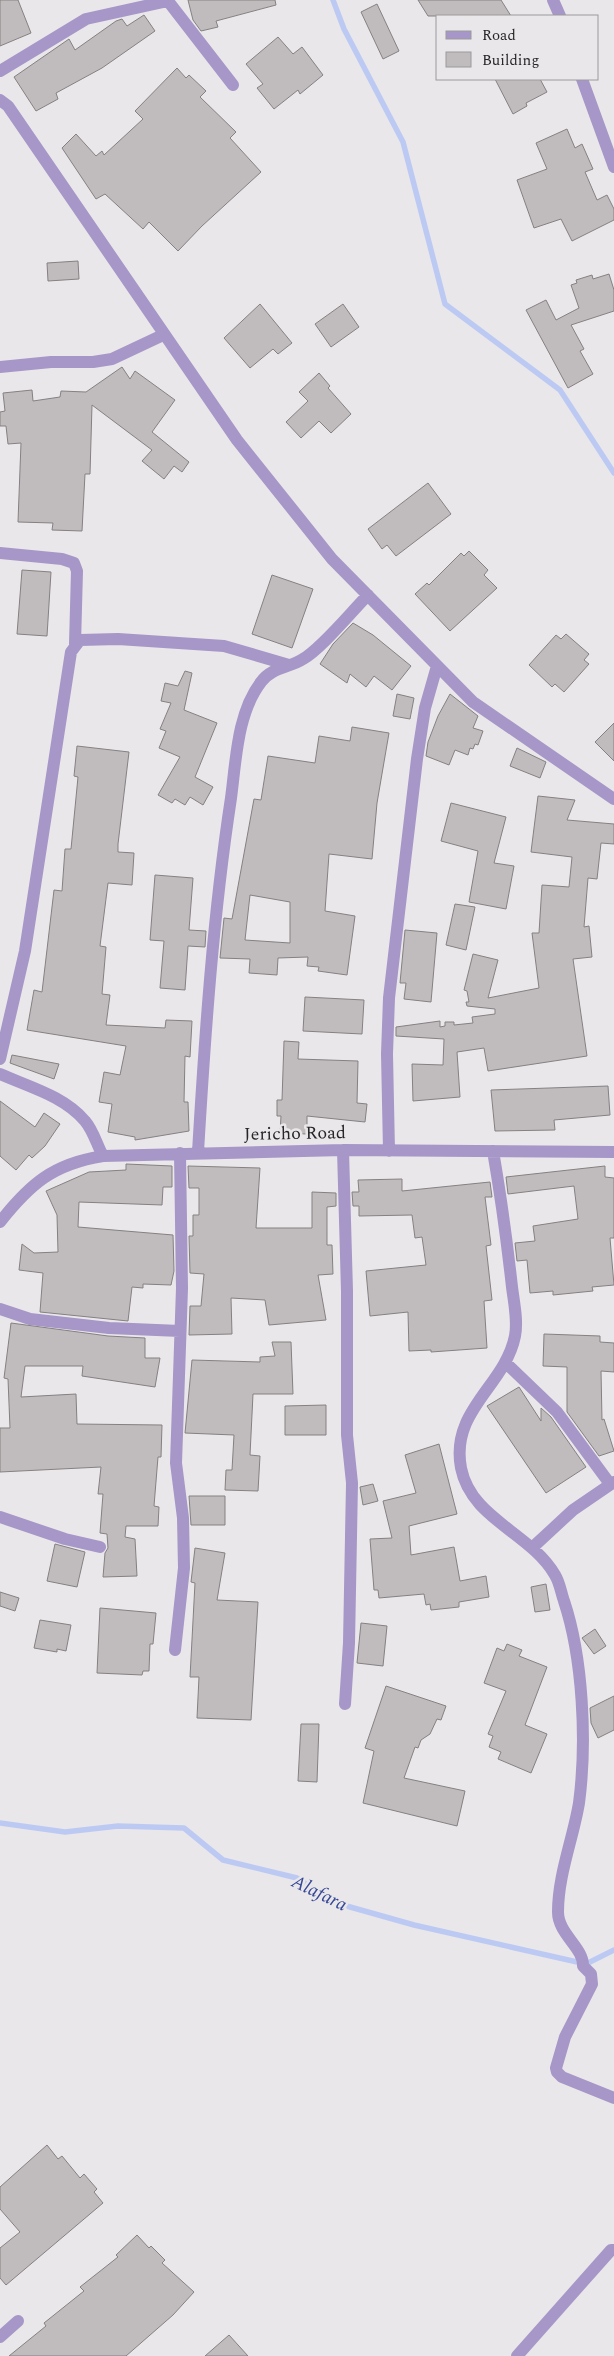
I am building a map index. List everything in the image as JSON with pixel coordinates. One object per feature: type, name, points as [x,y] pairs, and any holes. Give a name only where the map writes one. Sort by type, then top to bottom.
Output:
[{"type":"street","points":[[553,0],[560,15]]},
{"type":"street","points":[[0,71],[86,20],[168,1],[233,85]]},
{"type":"street","points":[[582,80],[614,166]]},
{"type":"street","points":[[0,100],[8,106],[163,335],[237,440],[332,559],[474,702],[614,799]]},
{"type":"street","points":[[0,367],[51,362],[93,362],[112,359],[163,335]]},
{"type":"street","points":[[0,553],[62,559],[74,563],[77,571],[75,644]]},
{"type":"street","points":[[198,1152],[208,999],[222,857],[240,738],[253,695],[261,681],[272,671],[304,659],[368,595]]},
{"type":"street","points":[[0,1059],[25,951],[71,652],[75,644],[80,640],[118,639],[224,646],[289,665]]},
{"type":"street","points":[[389,1151],[387,1054],[389,998],[417,760],[425,708],[437,666]]},
{"type":"street","points":[[0,1074],[54,1096],[72,1108],[86,1122],[102,1156]]},
{"type":"street","points":[[343,1150],[347,1291],[347,1435],[352,1483],[349,1643],[344,1704]]},
{"type":"street","name":"Jericho Road","points":[[0,1222],[36,1182],[54,1170],[79,1160],[102,1156],[198,1152],[343,1150],[614,1152]]},
{"type":"street","points":[[493,1151],[507,1235],[515,1333],[506,1363],[476,1403],[459,1440],[461,1466],[466,1485],[479,1505],[533,1547],[556,1576],[572,1627],[583,1745],[579,1802],[559,1893],[558,1915],[563,1931],[584,1959],[583,1966],[591,1974],[592,1984],[565,2038],[556,2068],[562,2077],[614,2098]]},
{"type":"street","points":[[175,1650],[184,1568],[183,1518],[176,1463],[182,1288],[180,1153]]},
{"type":"street","points":[[0,1309],[30,1319],[109,1328],[180,1331]]},
{"type":"street","points":[[506,1363],[557,1412],[612,1483],[573,1510],[533,1547]]},
{"type":"street","points":[[0,1517],[65,1539],[100,1547]]},
{"type":"street","points":[[517,2356],[611,2250],[614,2250]]},
{"type":"street","points":[[0,2337],[18,2321]]},
{"type":"building","points":[[0,0],[18,0],[31,33],[0,46]]},
{"type":"building","points":[[188,0],[275,0],[276,5],[216,21],[218,27],[201,31],[193,20]]},
{"type":"building","points":[[418,0],[501,0],[510,15],[436,15],[428,16]]},
{"type":"building","points":[[377,4],[399,51],[383,59],[361,12]]},
{"type":"building","points":[[144,15],[155,31],[102,68],[56,93],[58,99],[36,111],[14,77],[69,39],[75,50],[116,21],[122,19],[127,26]]},
{"type":"building","points":[[278,37],[293,54],[302,47],[323,75],[300,94],[298,90],[274,109],[257,88],[263,84],[246,64]]},
{"type":"building","points":[[177,68],[186,78],[189,75],[206,91],[200,97],[236,132],[230,138],[261,172],[202,226],[178,251],[149,222],[143,229],[105,194],[96,199],[62,148],[76,134],[96,156],[102,151],[104,155],[143,119],[135,111]]},
{"type":"building","points":[[496,80],[541,80],[547,92],[526,103],[527,106],[513,114]]},
{"type":"building","points":[[567,129],[575,148],[582,144],[593,169],[585,172],[597,200],[607,195],[614,209],[614,220],[572,241],[561,219],[534,228],[517,180],[547,169],[536,143]]},
{"type":"building","points":[[78,261],[79,279],[48,281],[47,263]]},
{"type":"building","points":[[609,274],[614,290],[614,311],[571,325],[584,349],[580,351],[593,374],[568,388],[526,310],[546,300],[556,320],[579,308],[571,285],[577,283],[576,280],[592,275],[593,279]]},
{"type":"building","points":[[260,304],[292,343],[278,354],[273,349],[250,368],[224,338]]},
{"type":"building","points":[[343,304],[359,327],[331,347],[315,324]]},
{"type":"building","points":[[122,367],[130,379],[135,371],[175,400],[152,432],[189,462],[182,472],[174,466],[164,479],[142,461],[152,450],[92,405],[90,474],[85,474],[82,531],[52,530],[53,523],[18,522],[21,443],[8,444],[6,426],[0,426],[0,412],[5,411],[3,393],[32,390],[33,401],[60,397],[61,391],[86,392]]},
{"type":"building","points":[[319,373],[330,386],[328,388],[351,414],[331,433],[319,421],[301,438],[286,422],[308,401],[299,392]]},
{"type":"building","points":[[428,483],[451,514],[396,556],[387,545],[382,549],[368,529]]},
{"type":"building","points":[[469,551],[488,570],[484,575],[497,588],[450,631],[415,594],[427,583],[429,585],[461,553],[464,556]]},
{"type":"building","points":[[22,570],[51,572],[47,636],[17,634]]},
{"type":"building","points":[[272,575],[313,589],[292,648],[252,634]]},
{"type":"building","points":[[353,623],[373,635],[411,666],[392,690],[374,676],[366,687],[350,674],[347,683],[320,664],[333,644]]},
{"type":"building","points":[[566,634],[589,654],[584,660],[589,664],[564,692],[555,684],[552,687],[529,665],[556,635],[561,639]]},
{"type":"building","points":[[185,671],[192,673],[184,710],[217,723],[195,777],[213,787],[203,805],[190,797],[185,805],[175,799],[172,803],[158,795],[180,757],[159,748],[166,731],[160,729],[171,703],[161,701],[165,683],[178,686]]},
{"type":"building","points":[[397,694],[414,698],[410,719],[393,716]]},
{"type":"building","points":[[450,694],[478,716],[473,728],[483,731],[478,745],[475,744],[473,749],[470,748],[468,755],[455,750],[449,765],[426,756],[428,742],[438,716]]},
{"type":"building","points":[[614,723],[614,761],[595,742]]},
{"type":"building","points":[[352,727],[389,733],[377,803],[372,859],[329,854],[325,911],[355,916],[347,975],[318,971],[319,967],[307,966],[308,957],[278,958],[277,975],[249,973],[250,959],[220,958],[224,918],[232,919],[254,799],[261,800],[268,756],[315,763],[319,736],[350,741]],"holes":[[[250,895],[290,902],[290,943],[245,940]]]},
{"type":"building","points":[[77,746],[129,752],[118,852],[134,853],[132,885],[108,883],[100,946],[106,947],[102,994],[110,995],[106,1025],[165,1028],[166,1020],[192,1021],[190,1057],[185,1056],[184,1102],[188,1102],[189,1131],[135,1140],[135,1137],[108,1132],[112,1104],[99,1102],[104,1072],[120,1075],[126,1046],[27,1030],[34,990],[42,992],[54,890],[62,891],[65,849],[71,849],[78,777],[74,776]]},
{"type":"building","points":[[517,748],[546,762],[540,778],[510,766]]},
{"type":"building","points":[[538,796],[575,800],[567,820],[614,824],[614,844],[601,843],[597,879],[588,878],[584,927],[589,926],[592,957],[573,959],[587,1056],[488,1071],[484,1048],[457,1052],[460,1097],[413,1101],[412,1064],[443,1065],[444,1039],[396,1036],[396,1027],[440,1021],[440,1027],[445,1026],[445,1022],[454,1022],[454,1025],[473,1023],[472,1017],[495,1014],[495,1009],[467,1006],[466,1002],[469,1002],[467,991],[464,990],[473,954],[498,960],[488,998],[539,988],[532,933],[539,933],[542,885],[569,887],[572,857],[531,852]]},
{"type":"building","points":[[451,803],[506,817],[494,863],[514,866],[506,909],[469,902],[478,851],[441,841]]},
{"type":"building","points":[[155,875],[193,878],[189,930],[206,931],[205,947],[188,946],[185,990],[160,988],[164,941],[150,940]]},
{"type":"building","points":[[455,904],[475,907],[466,950],[446,945]]},
{"type":"building","points":[[405,930],[437,933],[431,1002],[404,999],[406,983],[400,983]]},
{"type":"building","points":[[305,997],[364,1000],[362,1034],[303,1031]]},
{"type":"building","points":[[284,1041],[299,1042],[298,1059],[358,1061],[357,1103],[367,1104],[365,1122],[307,1116],[307,1134],[280,1133],[281,1116],[277,1116],[277,1100],[282,1100]]},
{"type":"building","points":[[12,1055],[59,1064],[54,1079],[10,1063]]},
{"type":"building","points":[[608,1086],[610,1115],[554,1120],[555,1130],[495,1131],[491,1090]]},
{"type":"building","points":[[0,1101],[35,1127],[44,1113],[60,1124],[45,1146],[32,1158],[29,1155],[16,1170],[0,1156]]},
{"type":"building","points":[[126,1164],[172,1166],[172,1187],[163,1187],[162,1205],[79,1202],[78,1227],[173,1235],[174,1271],[171,1285],[143,1284],[143,1288],[132,1287],[128,1321],[40,1312],[43,1273],[19,1270],[22,1244],[34,1253],[58,1252],[57,1215],[46,1191],[89,1172],[126,1170]]},
{"type":"building","points":[[188,1166],[260,1168],[256,1228],[312,1228],[312,1192],[336,1193],[336,1206],[327,1207],[327,1245],[332,1245],[333,1274],[318,1275],[326,1320],[269,1325],[265,1300],[231,1298],[232,1334],[189,1335],[190,1306],[201,1306],[204,1274],[190,1273],[189,1236],[193,1236],[193,1215],[199,1215],[199,1188],[189,1188]]},
{"type":"building","points":[[605,1166],[605,1177],[614,1178],[614,1238],[610,1238],[614,1285],[592,1287],[593,1291],[553,1295],[553,1291],[530,1293],[527,1260],[517,1261],[515,1243],[535,1241],[533,1226],[578,1219],[574,1186],[508,1194],[506,1177]]},
{"type":"building","points":[[402,1179],[402,1191],[490,1182],[492,1197],[485,1197],[491,1245],[486,1246],[492,1300],[484,1301],[487,1348],[431,1352],[431,1350],[409,1351],[408,1312],[370,1316],[366,1271],[426,1265],[422,1237],[415,1238],[412,1215],[359,1216],[359,1206],[353,1206],[352,1192],[359,1192],[358,1180]]},
{"type":"building","points":[[11,1323],[108,1336],[145,1338],[145,1358],[160,1358],[155,1387],[82,1376],[83,1366],[25,1366],[21,1397],[76,1394],[77,1424],[162,1425],[161,1457],[158,1457],[154,1506],[159,1507],[158,1526],[126,1526],[125,1537],[135,1539],[137,1576],[103,1577],[105,1553],[108,1548],[107,1534],[100,1533],[103,1494],[98,1494],[101,1467],[0,1472],[0,1428],[10,1428],[8,1379],[4,1378]]},
{"type":"building","points":[[544,1334],[600,1336],[600,1342],[614,1343],[614,1372],[601,1371],[602,1420],[604,1419],[614,1451],[599,1456],[567,1412],[567,1367],[543,1366]]},
{"type":"building","points":[[272,1342],[291,1342],[293,1394],[253,1394],[250,1455],[260,1456],[258,1491],[225,1490],[226,1470],[232,1470],[234,1435],[185,1433],[192,1360],[260,1362],[260,1357],[275,1356]]},
{"type":"building","points":[[519,1387],[541,1421],[541,1408],[551,1417],[586,1467],[546,1493],[487,1406]]},
{"type":"building","points":[[326,1405],[326,1435],[285,1435],[285,1406]]},
{"type":"building","points":[[439,1444],[457,1514],[409,1526],[411,1555],[454,1547],[460,1581],[486,1576],[489,1597],[459,1602],[459,1607],[431,1610],[430,1604],[426,1605],[424,1594],[379,1598],[378,1590],[374,1590],[370,1539],[392,1538],[383,1501],[416,1493],[405,1455]]},
{"type":"building","points":[[373,1484],[378,1501],[363,1505],[360,1487]]},
{"type":"building","points":[[189,1496],[225,1496],[225,1525],[191,1525]]},
{"type":"building","points":[[55,1544],[85,1552],[77,1587],[47,1581]]},
{"type":"building","points":[[195,1548],[225,1553],[217,1600],[258,1602],[251,1720],[197,1718],[199,1677],[190,1677],[195,1583],[191,1582]]},
{"type":"building","points":[[546,1584],[550,1610],[535,1612],[531,1587]]},
{"type":"building","points":[[0,1592],[19,1598],[15,1611],[0,1606]]},
{"type":"building","points":[[100,1608],[156,1613],[153,1644],[150,1644],[149,1671],[143,1671],[142,1675],[97,1673]]},
{"type":"building","points":[[40,1620],[71,1625],[66,1651],[57,1649],[57,1652],[34,1648]]},
{"type":"building","points":[[361,1623],[387,1626],[383,1666],[357,1663]]},
{"type":"building","points":[[595,1629],[606,1646],[594,1654],[582,1638]]},
{"type":"building","points":[[507,1644],[522,1650],[519,1656],[547,1667],[525,1725],[547,1734],[531,1773],[498,1759],[501,1752],[489,1747],[493,1736],[488,1734],[506,1691],[484,1683],[497,1648],[504,1651]]},
{"type":"building","points":[[386,1686],[446,1706],[441,1720],[437,1719],[430,1734],[421,1740],[418,1748],[415,1747],[404,1778],[465,1791],[457,1826],[363,1803],[374,1751],[365,1748]]},
{"type":"building","points":[[614,1696],[614,1730],[598,1738],[591,1723],[590,1708]]},
{"type":"building","points":[[301,1724],[319,1724],[317,1782],[298,1781]]},
{"type":"building","points":[[47,2145],[58,2159],[62,2156],[80,2178],[84,2174],[97,2189],[94,2192],[103,2203],[6,2285],[0,2278],[0,2248],[20,2232],[0,2209],[0,2187]]},
{"type":"building","points":[[137,2235],[149,2248],[151,2246],[165,2260],[162,2263],[194,2292],[173,2315],[126,2356],[9,2356],[46,2326],[44,2323],[84,2291],[80,2287],[118,2257],[116,2255]]},
{"type":"building","points":[[229,2335],[248,2356],[205,2356]]},
{"type":"waterway","points":[[333,0],[344,29],[403,142],[445,304],[560,390],[614,473]]},
{"type":"waterway","name":"Alafara","points":[[0,1823],[65,1832],[118,1826],[184,1828],[223,1860],[297,1878],[336,1903],[414,1925],[586,1964],[614,1950]]}]
